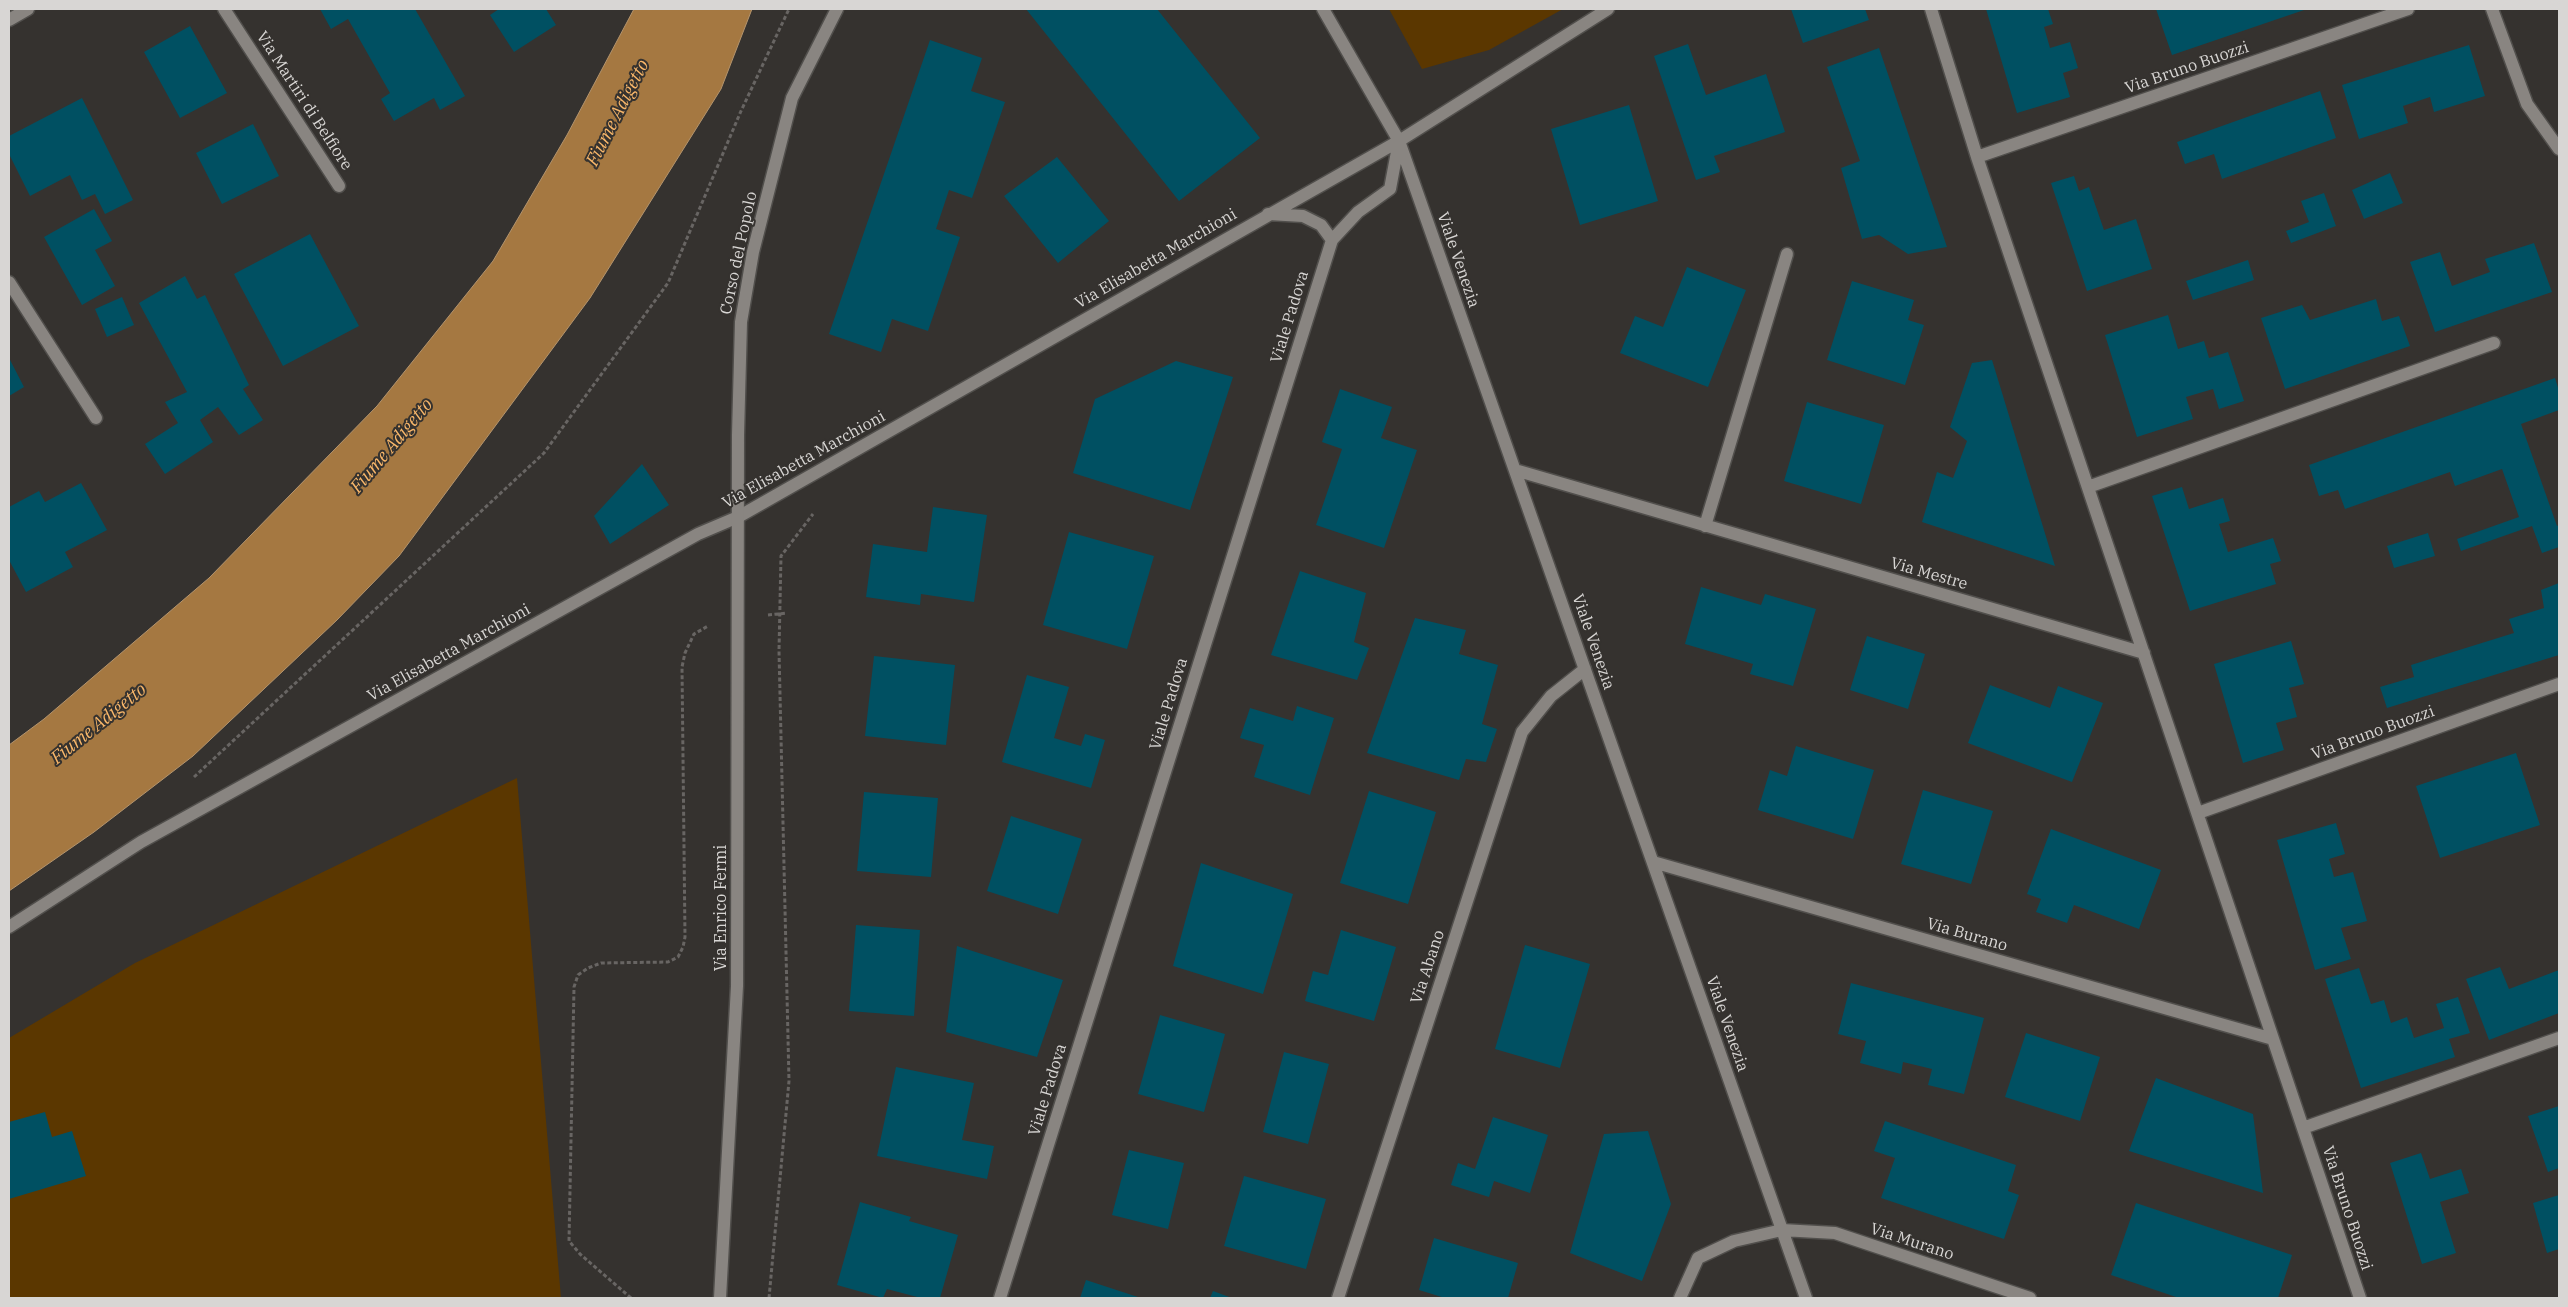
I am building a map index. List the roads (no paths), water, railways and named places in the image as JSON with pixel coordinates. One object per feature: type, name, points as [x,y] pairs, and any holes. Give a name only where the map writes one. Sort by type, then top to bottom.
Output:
[{"type":"street","points":[[9,20],[28,9]]},
{"type":"street","name":"Via Martiri di Belfiore","points":[[224,9],[339,186]]},
{"type":"street","name":"Corso del Popolo","points":[[738,517],[741,322],[753,252],[792,98],[837,9]]},
{"type":"street","name":"Viale Venezia","points":[[1323,9],[1399,141],[1806,1298]]},
{"type":"street","name":"Via Elisabetta Marchioni","points":[[9,926],[141,842],[698,534],[738,517],[1399,141],[1608,9]]},
{"type":"street","name":"Via Bruno Buozzi","points":[[1931,9],[1977,157],[2360,1298]]},
{"type":"street","name":"Via Bruno Buozzi","points":[[1977,157],[2408,9]]},
{"type":"street","points":[[2492,9],[2526,104],[2559,149]]},
{"type":"street","name":"Viale Padova","points":[[1000,1298],[1332,240],[1358,212],[1390,190],[1399,141]]},
{"type":"street","points":[[1268,214],[1303,216],[1321,225],[1332,240]]},
{"type":"street","points":[[1705,526],[1788,254]]},
{"type":"street","points":[[9,282],[96,418]]},
{"type":"street","points":[[2088,488],[2494,343]]},
{"type":"street","name":"Via Mestre","points":[[1515,470],[2144,653]]},
{"type":"street","name":"Via Enrico Fermi","points":[[720,1298],[737,986],[738,517]]},
{"type":"street","name":"Via Abano","points":[[1338,1298],[1522,732],[1551,696],[1585,669]]},
{"type":"street","name":"Via Bruno Buozzi","points":[[2198,814],[2559,684]]},
{"type":"street","name":"Via Burano","points":[[1653,862],[2273,1039]]},
{"type":"street","points":[[2303,1128],[2559,1038]]},
{"type":"street","name":"Via Murano","points":[[1680,1298],[1698,1258],[1734,1240],[1782,1230],[1835,1233],[2030,1298]]},
{"type":"water","name":"Fiume Adigetto","points":[[634,9],[752,9],[721,89],[590,298],[399,556],[337,620],[193,756],[94,832],[9,891],[9,745],[44,719],[209,578],[377,406],[493,261],[567,135]]}]
